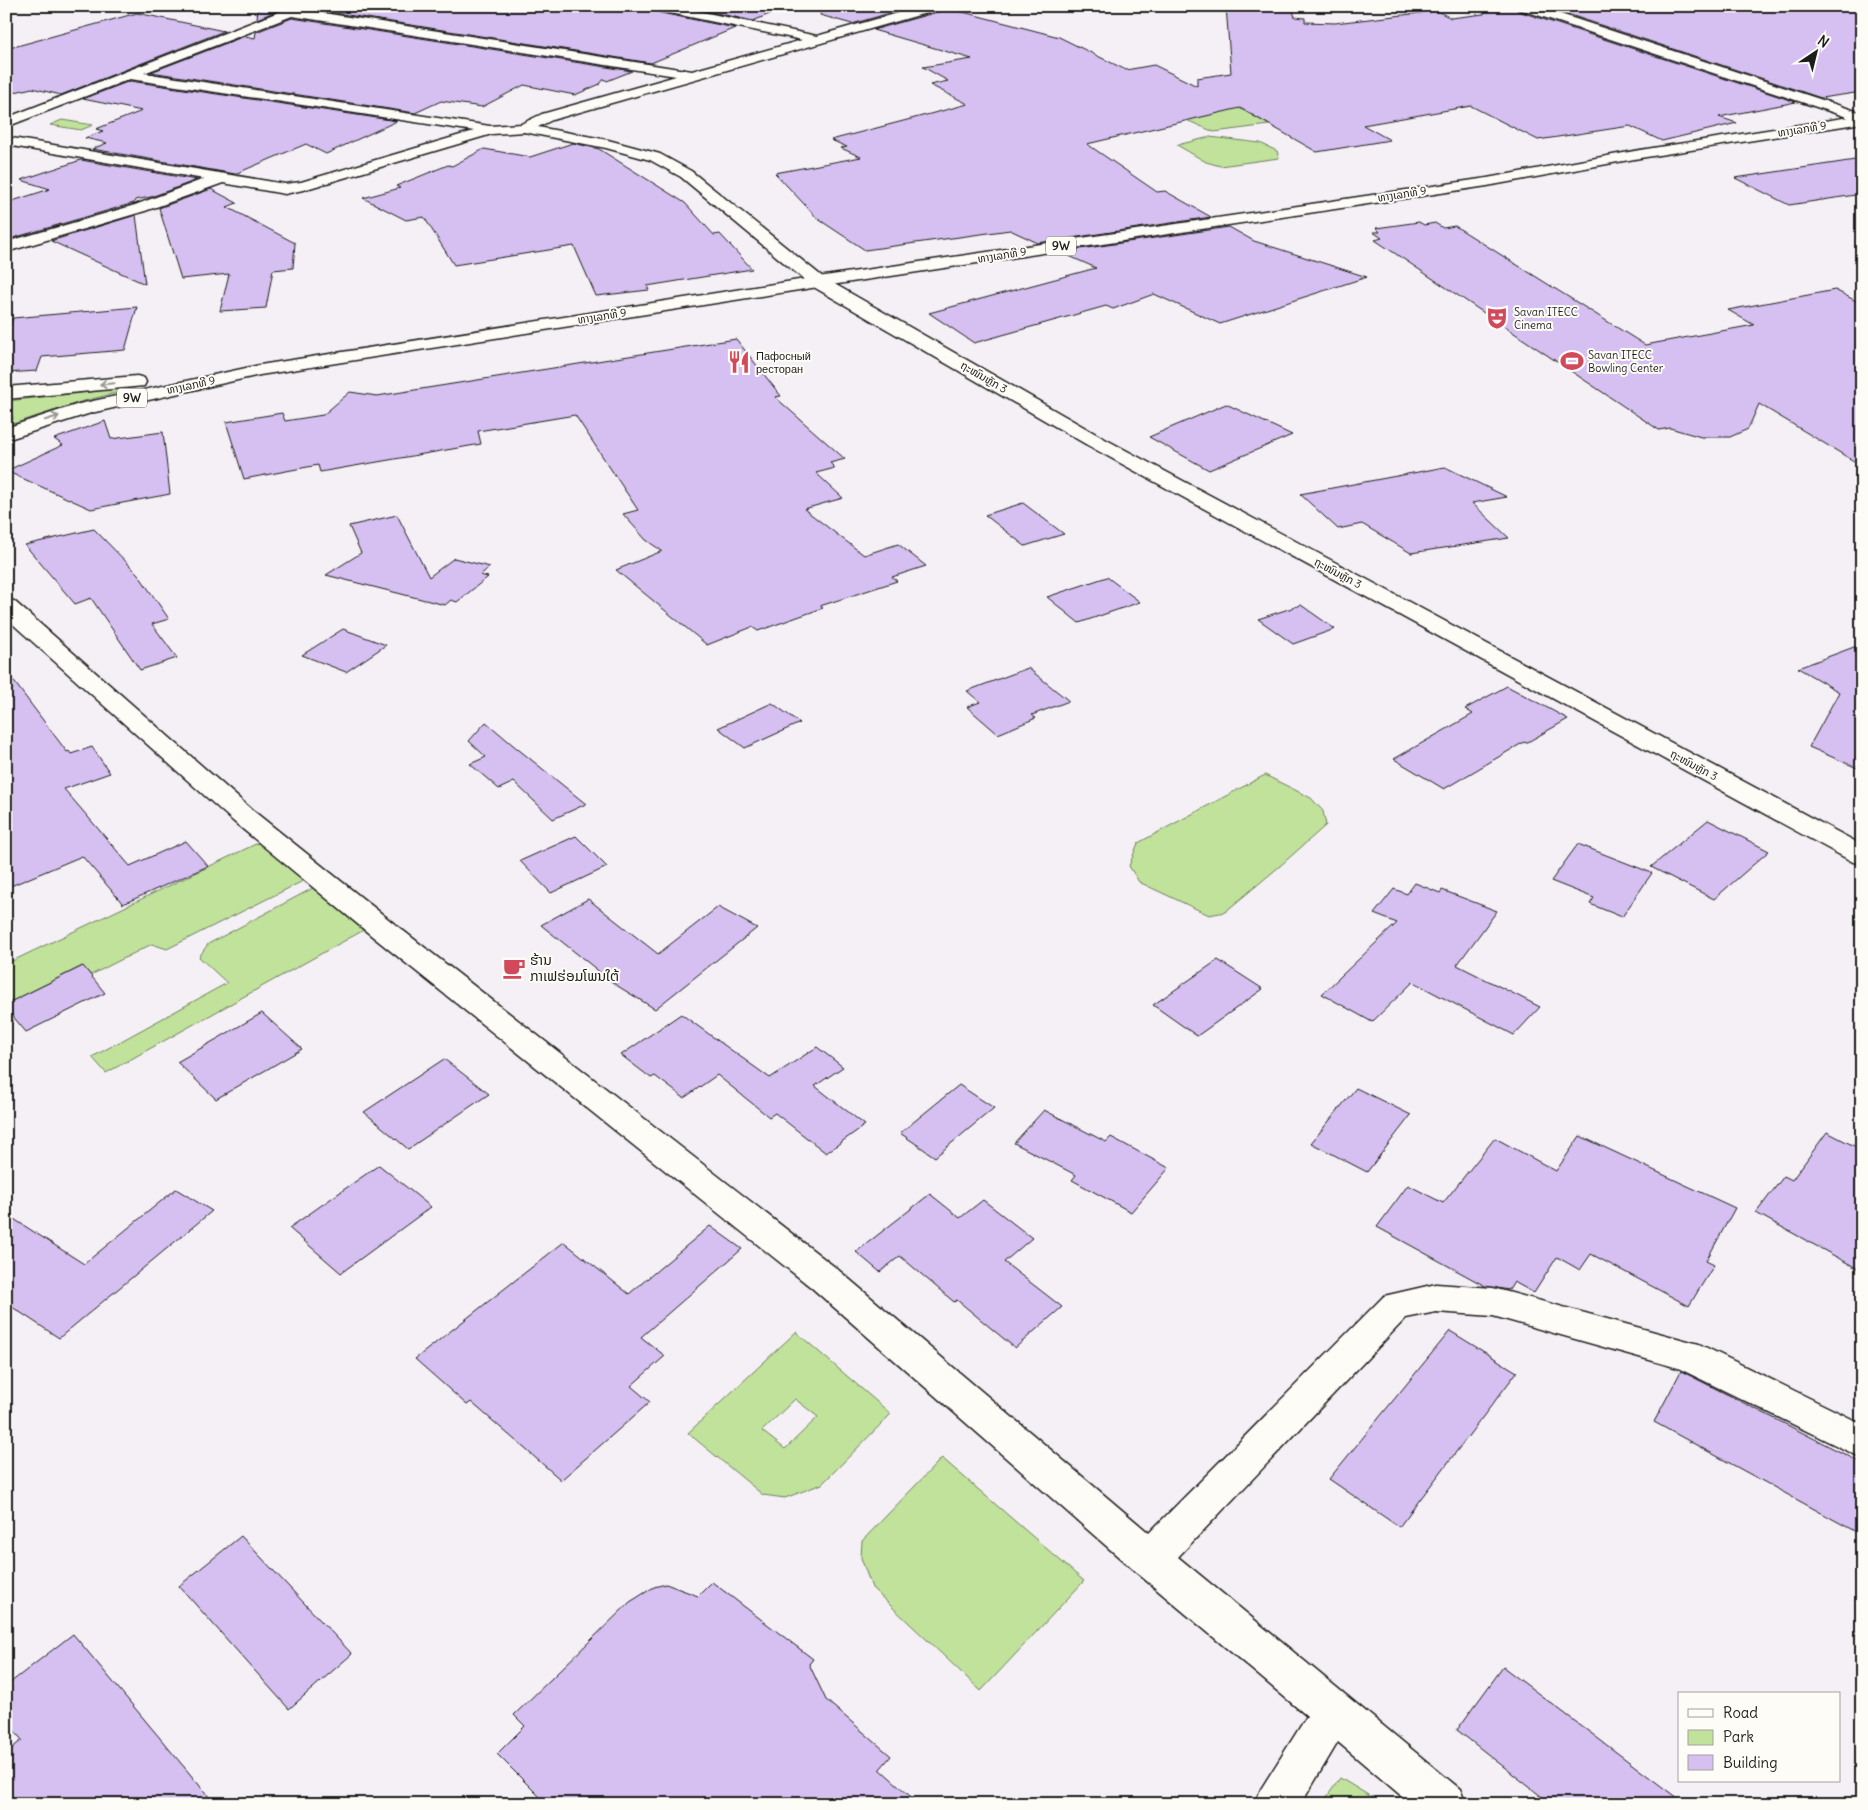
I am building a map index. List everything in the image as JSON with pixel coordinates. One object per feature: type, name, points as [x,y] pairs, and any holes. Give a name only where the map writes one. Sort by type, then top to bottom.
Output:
[{"type":"street","points":[[6,123],[306,6]]},
{"type":"street","points":[[656,6],[817,40]]},
{"type":"street","points":[[130,75],[491,130],[524,128],[574,108],[936,6]]},
{"type":"street","points":[[1523,6],[1862,118]]},
{"type":"street","points":[[292,12],[695,75]]},
{"type":"street","name":"ທາງເລກທີ 9","points":[[6,434],[86,408],[260,370],[818,282],[1487,182],[1640,154],[1862,118]]},
{"type":"street","name":"ຖະໜົນຫຼັກ 3","points":[[524,128],[608,144],[655,157],[686,174],[818,282],[1096,442],[1862,856]]},
{"type":"street","points":[[6,141],[284,189],[302,186],[491,130]]},
{"type":"street","points":[[6,248],[140,208],[220,179]]},
{"type":"street","name":"ທາງເລກທີ 9","points":[[6,393],[260,370]]},
{"type":"street","points":[[6,606],[242,815],[382,929],[824,1278],[1150,1558],[1445,1804]]},
{"type":"street","points":[[1150,1558],[1396,1306],[1436,1298],[1493,1302],[1687,1355],[1862,1442]]},
{"type":"street","points":[[1276,1804],[1334,1711]]},
{"type":"green space","points":[[1220,97],[1269,125],[1214,132],[1145,102]]},
{"type":"green space","points":[[62,120],[93,125],[81,130],[50,125]]},
{"type":"green space","points":[[1210,137],[1260,143],[1277,151],[1279,158],[1220,166],[1206,162],[1177,145]]},
{"type":"green space","points":[[143,386],[80,402],[13,424],[13,417],[6,406],[7,401]]},
{"type":"green space","points":[[1265,775],[1311,798],[1323,811],[1326,825],[1280,866],[1225,912],[1209,915],[1139,882],[1129,866],[1138,843]]},
{"type":"green space","points":[[262,841],[305,880],[167,949],[152,944],[91,975],[82,966],[6,1004],[6,964]]},
{"type":"green space","points":[[313,888],[364,930],[106,1073],[92,1057],[227,983],[199,957],[208,944]]},
{"type":"green space","points":[[796,1332],[891,1414],[822,1484],[785,1498],[763,1495],[688,1433]],"holes":[[[795,1399],[818,1417],[785,1449],[762,1431]]]},
{"type":"green space","points":[[942,1458],[1084,1581],[981,1691],[872,1588],[861,1558],[862,1541]]},
{"type":"green space","points":[[1340,1778],[1383,1804],[1322,1804]]},
{"type":"building","points":[[258,6],[288,6],[257,19]]},
{"type":"building","points":[[313,6],[524,6],[547,10],[558,6],[648,6],[656,12],[735,28],[651,63],[310,9]]},
{"type":"building","points":[[684,6],[786,6],[786,7],[753,21]]},
{"type":"building","points":[[822,6],[914,6],[852,24],[820,15]]},
{"type":"building","points":[[1226,6],[1292,8],[1295,17],[1305,18],[1305,22],[1335,23],[1437,11],[1451,18],[1484,14],[1485,6],[1515,6],[1518,11],[1796,102],[1719,117],[1737,123],[1662,141],[1630,126],[1538,140],[1471,106],[1363,125],[1390,140],[1317,152],[1240,108],[1087,144],[1157,192],[1165,191],[1211,217],[1038,243],[1010,230],[865,250],[818,219],[775,173],[861,157],[841,148],[847,147],[831,140],[968,104],[930,85],[948,81],[923,67],[972,59],[873,30],[941,11],[944,7],[1059,37],[1126,70],[1154,65],[1197,86],[1197,78],[1231,73]]},
{"type":"building","points":[[1543,6],[1862,6],[1862,92],[1821,98]]},
{"type":"building","points":[[137,13],[224,31],[61,95],[32,88],[6,94],[6,49]]},
{"type":"building","points":[[292,18],[632,71],[607,81],[604,79],[600,84],[575,95],[524,85],[482,107],[441,101],[415,113],[151,72],[245,36],[255,38],[256,32]]},
{"type":"building","points":[[130,81],[397,121],[326,154],[306,144],[235,174],[92,149],[107,143],[85,138],[103,131],[96,129],[142,111],[83,99]]},
{"type":"building","points":[[573,143],[599,149],[685,203],[714,235],[720,234],[752,269],[647,286],[649,290],[596,296],[574,246],[454,265],[424,217],[406,220],[363,198],[400,188],[396,186],[448,165],[452,166],[484,149],[530,157]]},
{"type":"building","points":[[1862,159],[1862,194],[1789,205],[1735,178]]},
{"type":"building","points":[[81,160],[197,180],[151,197],[135,200],[134,203],[6,240],[6,203],[50,189],[21,180]]},
{"type":"building","points":[[211,189],[237,203],[227,207],[295,243],[293,268],[273,270],[266,308],[220,311],[229,274],[181,279],[159,208]]},
{"type":"building","points":[[136,215],[145,284],[51,241]]},
{"type":"building","points":[[1419,222],[1424,225],[1435,223],[1443,228],[1455,226],[1645,345],[1754,325],[1728,310],[1835,290],[1862,304],[1862,466],[1759,404],[1748,429],[1730,437],[1701,437],[1670,428],[1659,430],[1375,240],[1382,238],[1373,232],[1380,232],[1376,228]]},
{"type":"building","points":[[1229,227],[1254,241],[1367,277],[1220,324],[1154,294],[1113,309],[1106,306],[974,343],[929,313],[1096,268],[1060,252]]},
{"type":"building","points":[[137,307],[125,350],[42,357],[37,371],[6,373],[6,337],[13,318]]},
{"type":"building","points":[[736,339],[781,396],[775,397],[845,459],[830,463],[835,468],[816,473],[843,498],[804,509],[864,555],[898,544],[926,566],[892,577],[897,581],[820,606],[823,608],[758,631],[752,627],[707,645],[616,570],[662,551],[646,540],[623,514],[638,510],[575,415],[478,431],[481,444],[320,472],[318,465],[244,479],[226,422],[282,413],[285,421],[323,415],[350,392],[377,396]]},
{"type":"building","points":[[1226,404],[1292,435],[1209,470],[1149,437]]},
{"type":"building","points":[[105,421],[111,439],[163,432],[170,494],[91,509],[6,471],[63,445],[54,439]]},
{"type":"building","points":[[1445,467],[1507,497],[1472,503],[1509,538],[1411,553],[1362,524],[1338,529],[1300,494]]},
{"type":"building","points":[[1023,503],[1064,534],[1025,546],[985,515]]},
{"type":"building","points":[[397,515],[429,577],[454,558],[490,567],[480,575],[488,577],[457,602],[451,600],[445,605],[326,575],[361,553],[349,526]]},
{"type":"building","points":[[94,529],[138,574],[169,619],[152,624],[177,658],[140,670],[91,598],[75,604],[25,545]]},
{"type":"building","points":[[1107,577],[1140,602],[1079,623],[1047,597]]},
{"type":"building","points":[[1301,605],[1335,629],[1293,644],[1258,619]]},
{"type":"building","points":[[343,629],[386,645],[346,672],[302,655]]},
{"type":"building","points":[[1862,644],[1862,770],[1809,747],[1839,692],[1798,668]]},
{"type":"building","points":[[1028,668],[1069,701],[1032,715],[1036,718],[998,734],[967,707],[980,702],[967,691]]},
{"type":"building","points":[[6,671],[67,752],[69,751],[71,754],[92,747],[110,773],[64,789],[130,866],[186,841],[208,866],[123,904],[82,856],[6,888]]},
{"type":"building","points":[[1507,686],[1568,719],[1526,743],[1524,742],[1444,789],[1394,759],[1473,714],[1465,709]]},
{"type":"building","points":[[772,703],[800,723],[745,748],[718,728]]},
{"type":"building","points":[[486,722],[586,804],[553,819],[514,782],[499,789],[470,764],[486,757],[469,741]]},
{"type":"building","points":[[1708,820],[1769,851],[1714,899],[1651,867]]},
{"type":"building","points":[[576,836],[607,867],[551,893],[520,861]]},
{"type":"building","points":[[1578,844],[1652,873],[1622,917],[1590,904],[1594,898],[1551,881]]},
{"type":"building","points":[[1415,883],[1440,893],[1442,890],[1497,911],[1457,965],[1540,1007],[1514,1035],[1413,982],[1372,1022],[1322,994],[1397,923],[1374,914],[1394,889],[1407,894]]},
{"type":"building","points":[[588,899],[658,954],[718,907],[757,928],[655,1009],[616,985],[541,925]]},
{"type":"building","points":[[1218,960],[1263,989],[1197,1036],[1153,1005]]},
{"type":"building","points":[[83,966],[105,993],[26,1032],[6,1008],[6,1004]]},
{"type":"building","points":[[262,1013],[302,1049],[216,1099],[177,1062]]},
{"type":"building","points":[[681,1014],[770,1078],[817,1047],[843,1067],[815,1086],[865,1125],[826,1153],[775,1113],[769,1117],[717,1075],[684,1098],[655,1076],[651,1078],[621,1055]]},
{"type":"building","points":[[444,1059],[489,1094],[408,1149],[364,1112]]},
{"type":"building","points":[[959,1085],[994,1108],[935,1157],[900,1133]]},
{"type":"building","points":[[1356,1088],[1411,1115],[1367,1172],[1311,1143]]},
{"type":"building","points":[[1044,1110],[1106,1142],[1111,1137],[1169,1168],[1131,1212],[1072,1180],[1076,1175],[1014,1143]]},
{"type":"building","points":[[1827,1132],[1862,1150],[1862,1271],[1756,1213],[1784,1176],[1792,1180]]},
{"type":"building","points":[[1580,1136],[1735,1208],[1706,1261],[1714,1265],[1689,1306],[1591,1254],[1580,1270],[1557,1257],[1534,1293],[1514,1282],[1509,1290],[1485,1286],[1377,1227],[1408,1185],[1443,1203],[1495,1138],[1556,1171]]},
{"type":"building","points":[[379,1165],[431,1207],[341,1273],[289,1228]]},
{"type":"building","points":[[176,1189],[212,1211],[59,1338],[6,1303],[6,1214],[84,1264]]},
{"type":"building","points":[[930,1194],[960,1218],[983,1200],[1032,1238],[1004,1262],[1062,1307],[1015,1348],[957,1300],[954,1302],[900,1256],[880,1272],[856,1252]]},
{"type":"building","points":[[710,1226],[742,1249],[641,1337],[665,1356],[631,1386],[650,1402],[561,1480],[471,1402],[467,1405],[415,1359],[564,1242],[629,1294]]},
{"type":"building","points":[[1450,1331],[1517,1372],[1399,1527],[1329,1479]]},
{"type":"building","points":[[1681,1371],[1862,1463],[1862,1535],[1654,1422]]},
{"type":"building","points":[[241,1536],[352,1654],[289,1709],[179,1586]]},
{"type":"building","points":[[712,1582],[813,1659],[809,1664],[826,1700],[891,1756],[880,1769],[919,1804],[547,1804],[497,1754],[525,1726],[514,1715],[630,1602],[654,1587],[666,1584],[698,1596]]},
{"type":"building","points":[[73,1634],[215,1804],[6,1804],[6,1753],[22,1740],[6,1721],[6,1686]]},
{"type":"building","points":[[1503,1667],[1685,1804],[1551,1804],[1457,1730]]},
{"type":"place","name":"Savan ITECC Cinema","points":[[1497,318]]},
{"type":"place","name":"Savan ITECC Bowling Center","points":[[1572,361]]},
{"type":"place","name":"Пафосный ресторан","points":[[739,362]]},
{"type":"place","name":"ຮ້ານ ກາເຟຮ່ອມໂພນໃຕ້","points":[[514,968]]}]
